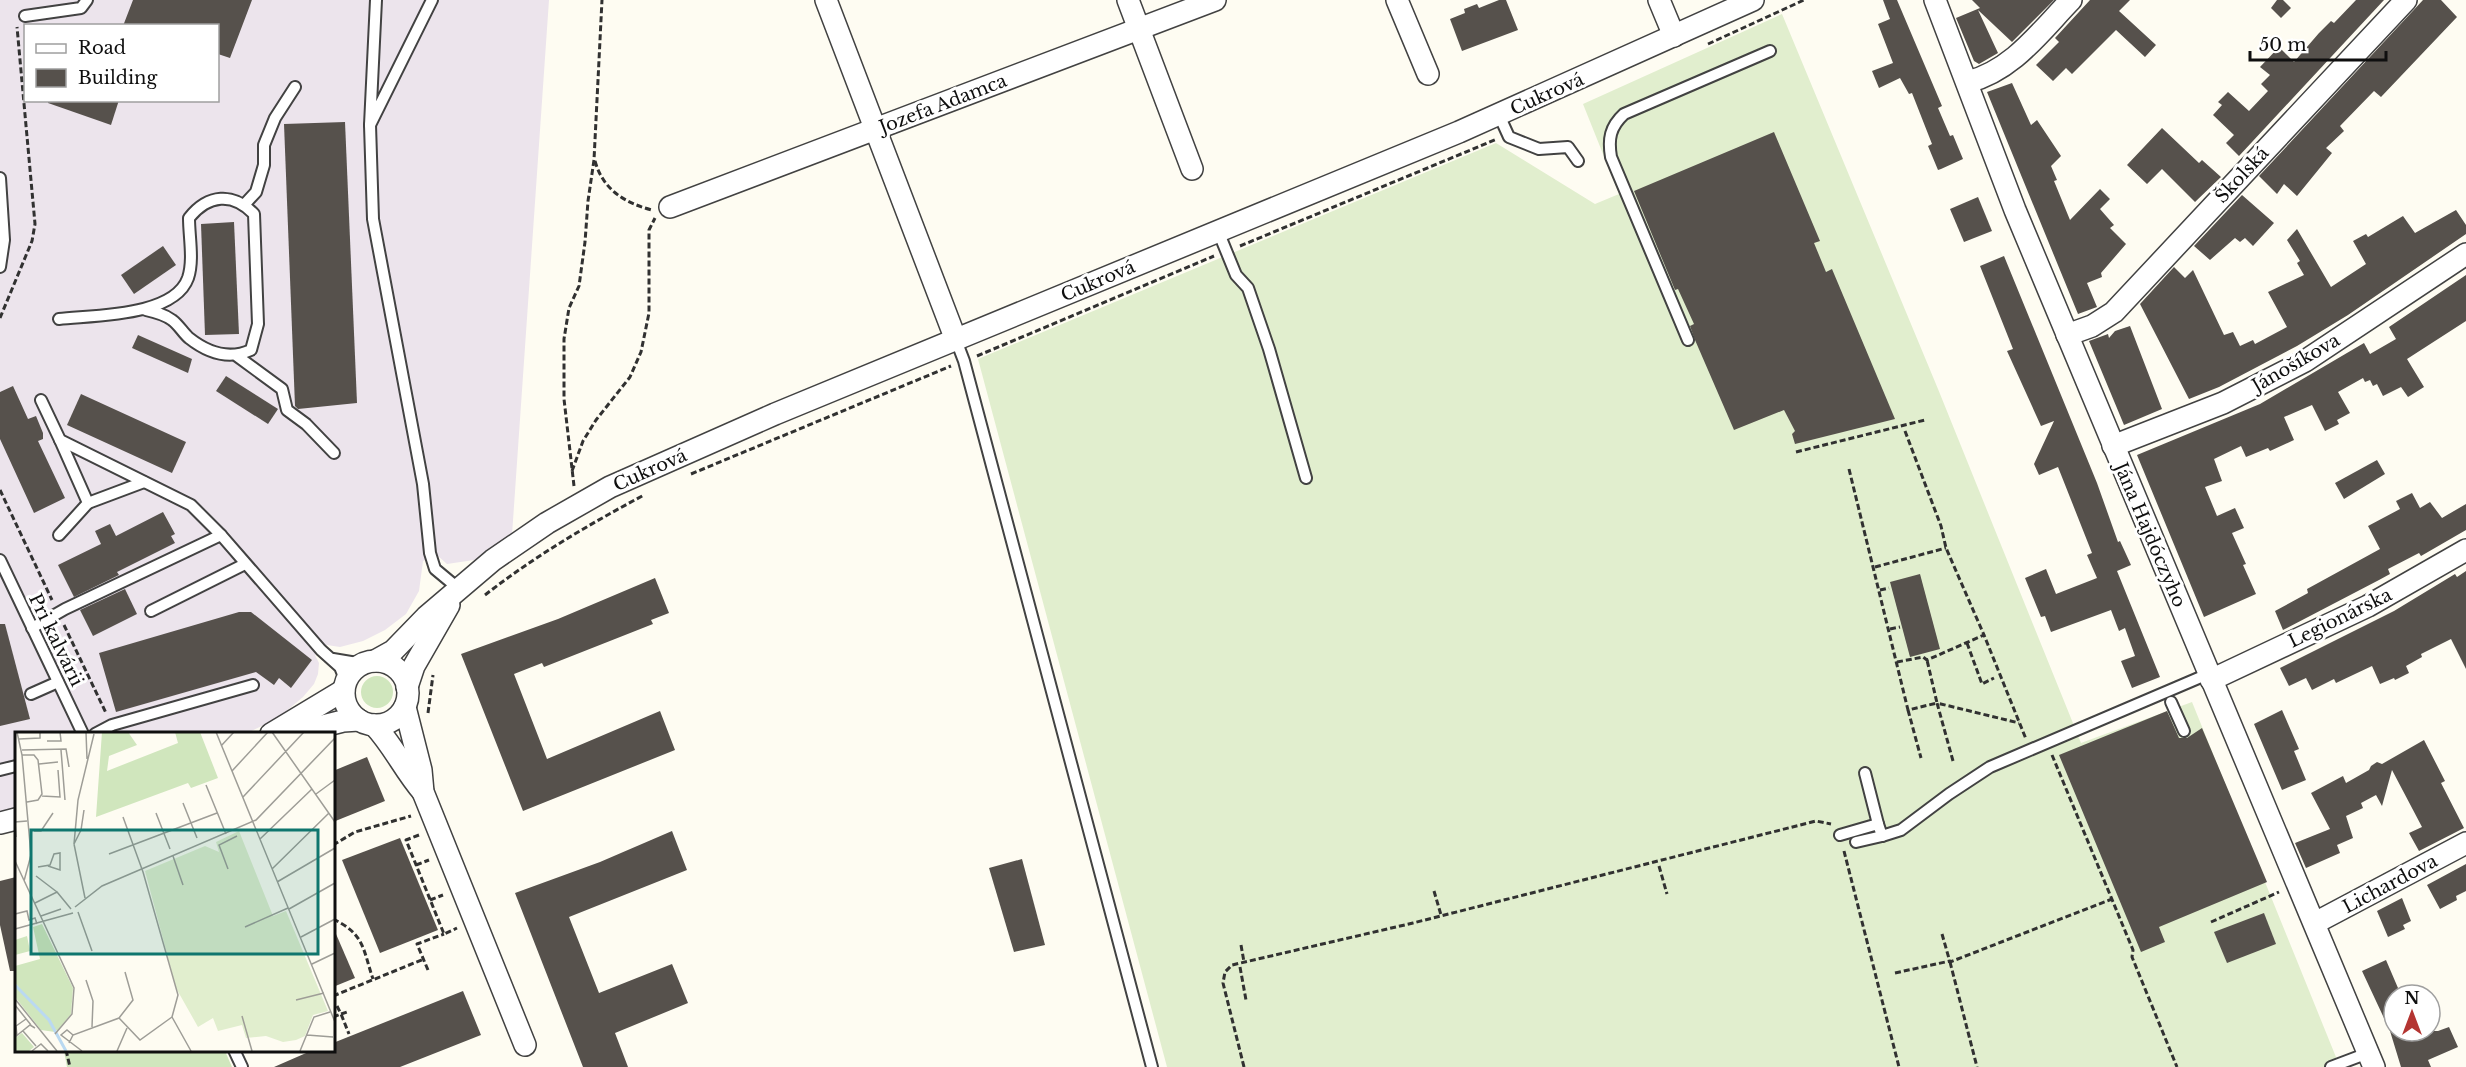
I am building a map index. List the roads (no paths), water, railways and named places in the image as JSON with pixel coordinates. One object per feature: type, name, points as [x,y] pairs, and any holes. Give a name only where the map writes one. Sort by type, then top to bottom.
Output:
[{"type":"street","points":[[826,0],[956,340]]},
{"type":"street","points":[[1128,0],[1192,169]]},
{"type":"street","name":"Jozefa Adamca","points":[[670,207],[1215,0]]},
{"type":"street","points":[[1397,0],[1428,74]]},
{"type":"street","points":[[1659,0],[1674,36]]},
{"type":"street","name":"Cukrová","points":[[369,663],[393,651],[493,560],[610,487],[775,414],[1499,115],[1753,0]]},
{"type":"street","name":"Jána Hajdóczyho","points":[[1935,0],[2015,210],[2371,1060]]},
{"type":"street","points":[[1968,82],[1986,77],[2010,63],[2071,0]]},
{"type":"street","name":"Školská","points":[[2067,334],[2092,326],[2114,312],[2406,0]]},
{"type":"street","name":"Jánošíkova","points":[[2113,446],[2223,404],[2305,361],[2466,255]]},
{"type":"street","name":"Legionárska","points":[[2209,677],[2368,606],[2466,550]]},
{"type":"street","name":"Cukrová","points":[[406,697],[414,666],[459,590]]},
{"type":"street","points":[[423,792],[408,774],[385,736],[351,712],[345,702],[345,686],[351,673],[369,663],[392,665],[405,678],[406,697],[421,770],[423,792],[525,1045]]},
{"type":"street","points":[[274,732],[345,686]]},
{"type":"street","points":[[304,732],[367,722],[388,722],[406,697]]},
{"type":"street","points":[[0,823],[15,819]]},
{"type":"street","name":"Lichardova","points":[[2315,923],[2466,843]]},
{"type":"lane","points":[[25,16],[81,8],[87,0]]},
{"type":"lane","points":[[376,0],[370,125],[373,219],[423,484],[430,553],[435,569],[459,590]]},
{"type":"lane","points":[[370,125],[432,0]]},
{"type":"lane","points":[[1688,340],[1611,157],[1611,132],[1615,122],[1624,114],[1770,51]]},
{"type":"lane","points":[[244,205],[256,192],[264,165],[264,145],[274,118],[295,87]]},
{"type":"lane","points":[[1499,115],[1507,135],[1539,149],[1568,147],[1578,161]]},
{"type":"lane","points":[[0,178],[3,254],[0,267]]},
{"type":"lane","points":[[60,319],[146,310],[166,300],[188,280],[191,262],[189,218],[198,207],[212,199],[228,198],[244,205],[254,214],[258,324],[251,350],[237,356],[219,355],[189,338],[167,317],[146,310]]},
{"type":"lane","points":[[1218,231],[1236,275],[1248,288],[1269,349],[1306,478]]},
{"type":"lane","points":[[956,340],[964,361],[1152,1067]]},
{"type":"lane","points":[[237,356],[282,389],[286,410],[306,424],[334,453]]},
{"type":"lane","points":[[41,400],[88,502]]},
{"type":"lane","points":[[60,440],[191,505],[321,650],[333,659],[345,686]]},
{"type":"lane","points":[[59,535],[88,502],[144,482]]},
{"type":"lane","points":[[33,628],[65,609],[221,536]]},
{"type":"lane","name":"Pri kalvárii","points":[[0,560],[82,732]]},
{"type":"lane","points":[[151,611],[245,564]]},
{"type":"lane","points":[[333,659],[369,663]]},
{"type":"lane","points":[[1856,842],[1901,830],[1949,794],[1990,768],[2209,677]]},
{"type":"lane","points":[[31,694],[58,681]]},
{"type":"lane","points":[[99,732],[112,725],[253,685]]},
{"type":"lane","points":[[2171,702],[2184,731]]},
{"type":"lane","points":[[0,770],[15,766]]},
{"type":"lane","points":[[1865,773],[1882,836]]},
{"type":"lane","points":[[1840,835],[1878,824]]},
{"type":"lane","points":[[235,1052],[242,1067]]},
{"type":"lane","points":[[2331,1067],[2371,1060]]}]
